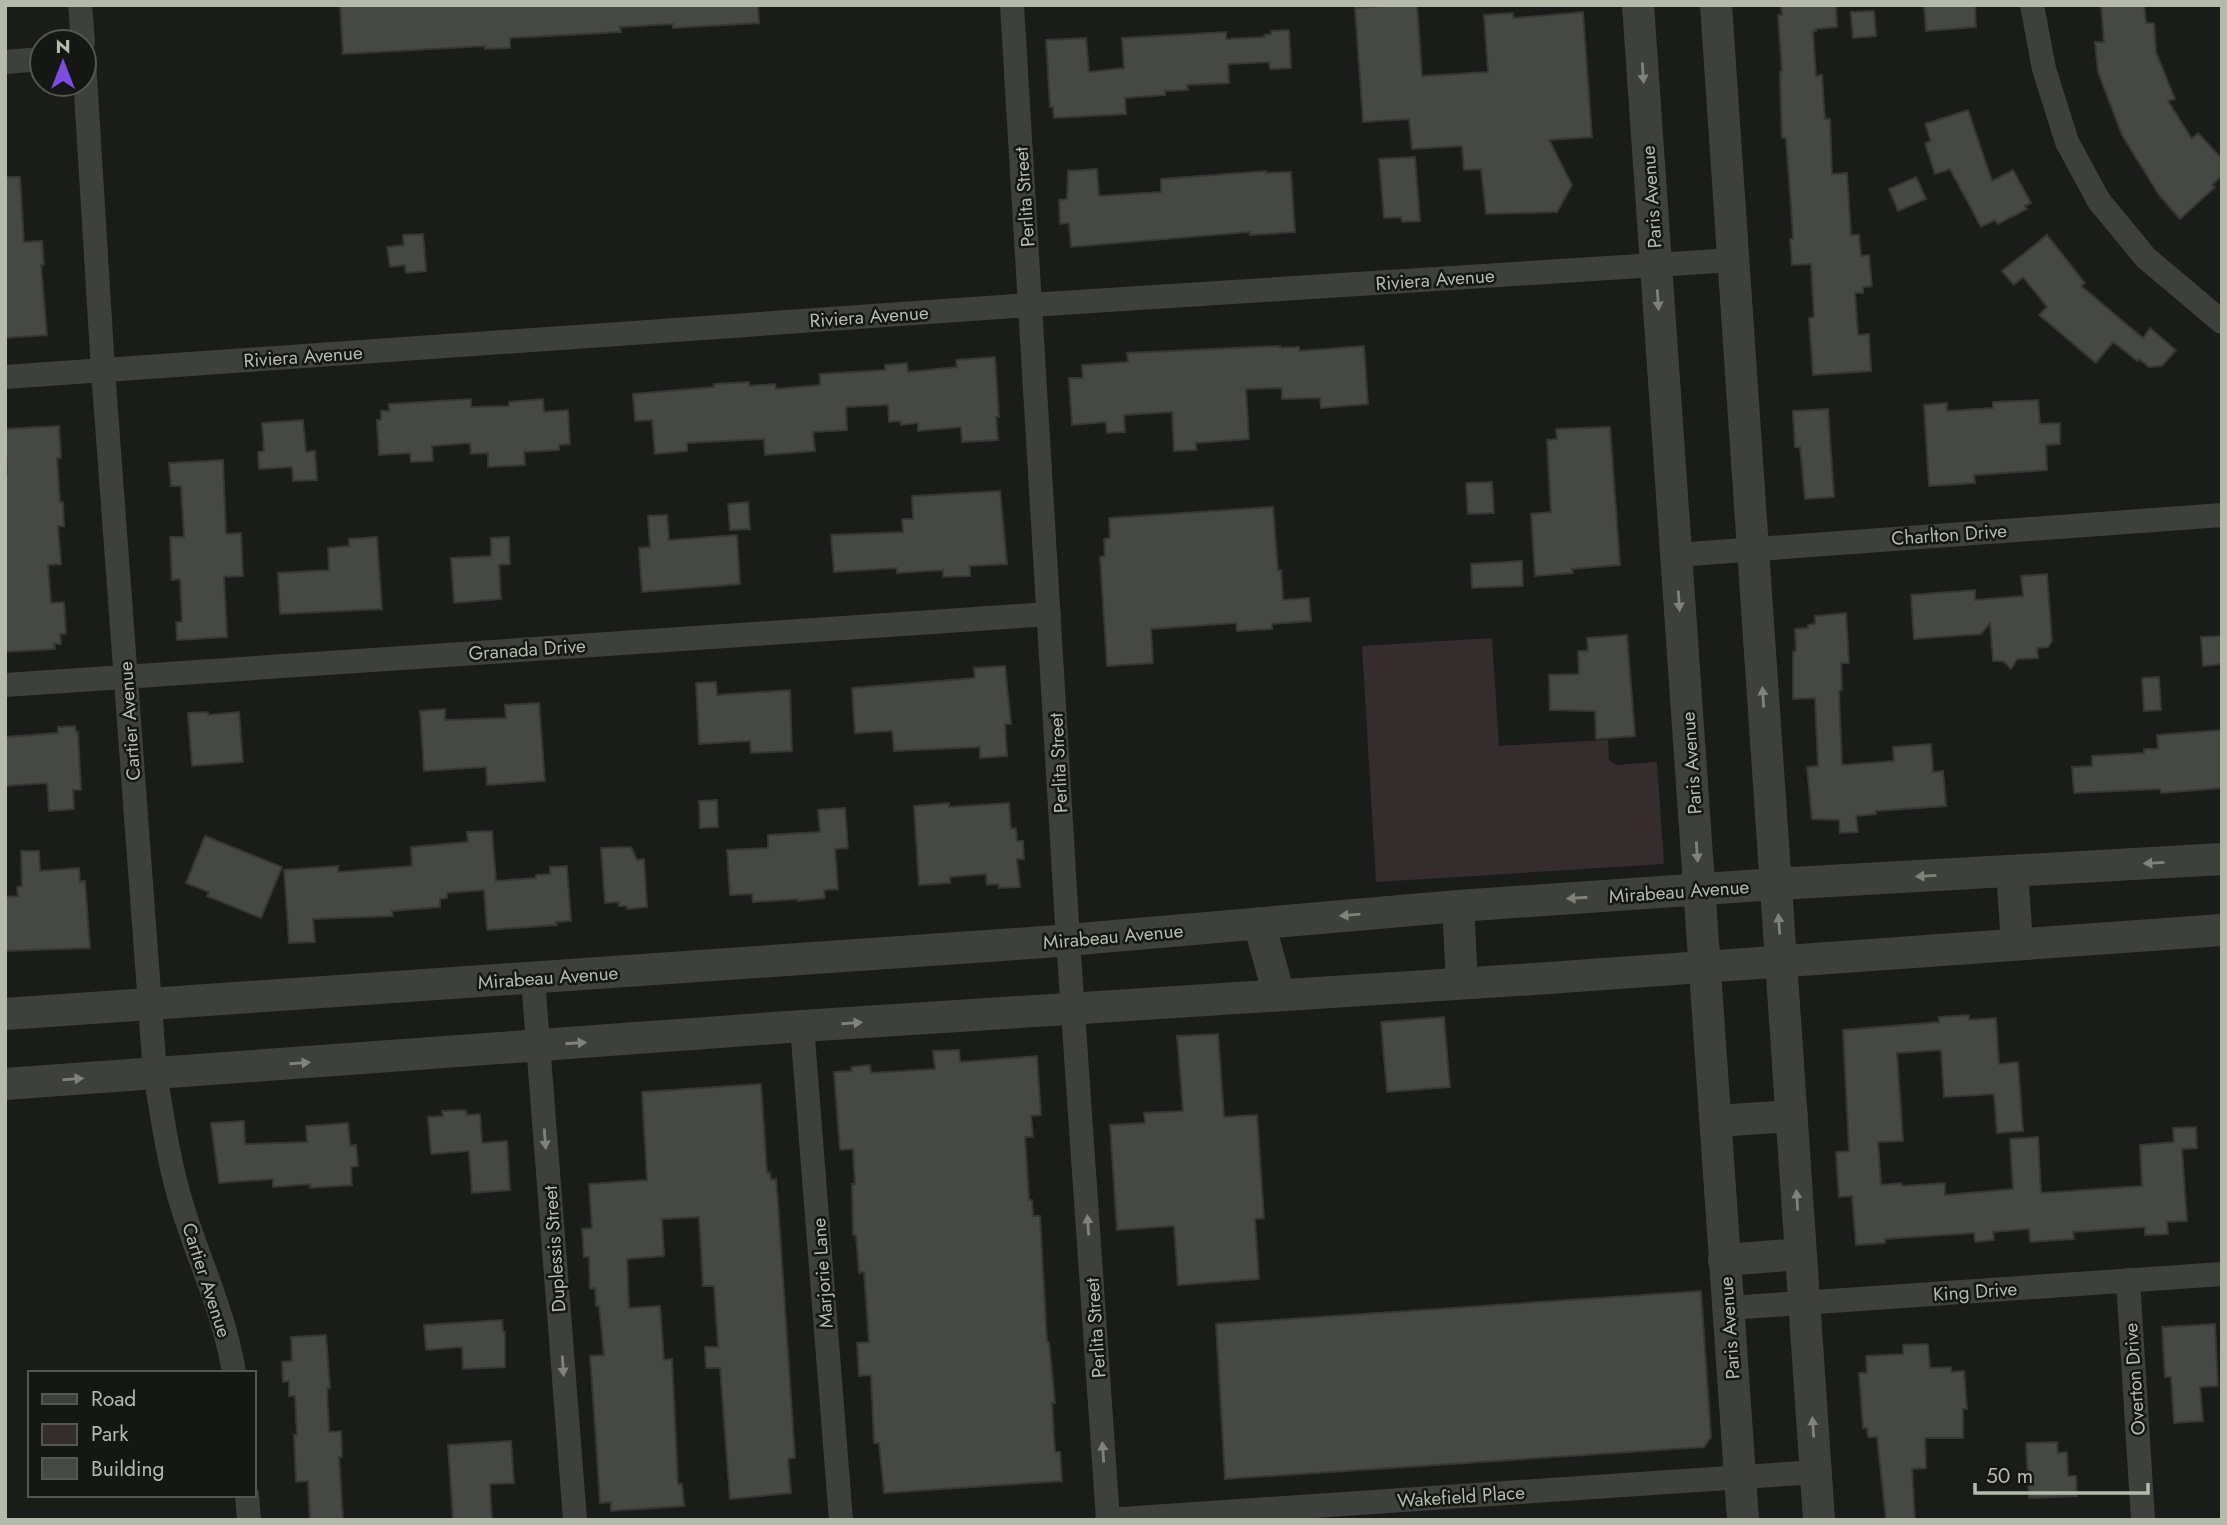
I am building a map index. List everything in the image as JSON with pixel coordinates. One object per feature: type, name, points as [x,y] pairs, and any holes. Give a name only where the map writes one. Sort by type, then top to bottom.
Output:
[{"type":"street","points":[[80,5],[82,28]]},
{"type":"street","name":"Perlita Street","points":[[1012,5],[1068,940],[1107,1520]]},
{"type":"street","name":"Paris Avenue","points":[[1638,5],[1743,1520]]},
{"type":"street","points":[[1716,5],[1819,1520]]},
{"type":"street","points":[[2032,5],[2044,69],[2067,142],[2099,201],[2146,258],[2222,322]]},
{"type":"street","points":[[5,62],[28,60]]},
{"type":"street","name":"Cartier Avenue","points":[[86,98],[103,370],[155,1073],[164,1131],[180,1199],[231,1352],[234,1371]]},
{"type":"street","name":"Riviera Avenue","points":[[5,377],[1030,305],[1733,260]]},
{"type":"street","name":"Charlton Drive","points":[[1676,555],[2222,515]]},
{"type":"street","name":"Granada Drive","points":[[5,685],[1049,614]]},
{"type":"street","name":"Mirabeau Avenue","points":[[5,1014],[1068,940],[1458,906],[1776,884],[2222,859]]},
{"type":"street","points":[[2012,871],[2017,944]]},
{"type":"street","points":[[1458,906],[1462,984]]},
{"type":"street","points":[[1259,923],[1279,995]]},
{"type":"street","points":[[5,1084],[802,1026],[1462,984],[2222,930]]},
{"type":"street","name":"Duplessis Street","points":[[533,978],[575,1520]]},
{"type":"street","name":"Marjorie Lane","points":[[802,1026],[841,1520]]},
{"type":"street","points":[[1716,1121],[1791,1116]]},
{"type":"street","points":[[1724,1260],[1801,1254]]},
{"type":"street","name":"King Drive","points":[[1728,1308],[2222,1274]]},
{"type":"street","name":"Overton Drive","points":[[2128,1280],[2143,1520]]},
{"type":"street","name":"Wakefield Place","points":[[1107,1520],[1816,1472]]},
{"type":"street","points":[[247,1497],[249,1520]]},
{"type":"green space","points":[[1492,638],[1499,746],[1608,740],[1609,760],[1616,765],[1657,762],[1664,864],[1376,882],[1362,646]]},
{"type":"building","points":[[340,5],[758,5],[759,23],[673,28],[673,24],[620,27],[621,32],[510,38],[510,48],[485,49],[485,46],[343,54]]},
{"type":"building","points":[[1417,5],[1422,76],[1488,72],[1484,15],[1513,13],[1514,18],[1583,12],[1592,137],[1549,140],[1572,185],[1557,212],[1486,214],[1481,169],[1464,170],[1462,146],[1412,149],[1409,119],[1363,122],[1355,8]]},
{"type":"building","points":[[1781,5],[1836,5],[1837,27],[1813,31],[1816,76],[1822,75],[1825,119],[1830,119],[1832,174],[1847,173],[1851,235],[1859,235],[1861,256],[1869,255],[1872,286],[1863,287],[1863,293],[1855,293],[1858,335],[1869,334],[1871,371],[1813,375],[1809,318],[1814,317],[1811,264],[1792,265],[1790,239],[1793,239],[1786,138],[1782,138],[1782,72],[1778,15],[1782,15]]},
{"type":"building","points":[[1924,5],[1975,5],[1976,27],[1926,31]]},
{"type":"building","points":[[2101,5],[2144,5],[2146,23],[2154,23],[2156,52],[2175,99],[2168,101],[2192,139],[2198,133],[2222,159],[2222,175],[2212,185],[2215,187],[2180,219],[2159,195],[2122,135],[2098,72],[2095,42],[2104,42]]},
{"type":"building","points":[[1874,11],[1876,36],[1853,38],[1851,12]]},
{"type":"building","points":[[1289,30],[1291,68],[1270,69],[1269,62],[1228,64],[1229,83],[1187,85],[1188,90],[1165,91],[1165,95],[1125,98],[1126,114],[1054,118],[1053,107],[1050,107],[1046,40],[1086,38],[1089,72],[1124,68],[1122,38],[1226,32],[1226,39],[1265,37],[1264,35],[1271,34],[1271,31]]},
{"type":"building","points":[[1968,110],[1992,181],[2013,170],[2031,203],[2025,206],[2027,209],[1998,224],[1995,220],[1981,227],[1950,169],[1935,174],[1925,143],[1931,141],[1925,124]]},
{"type":"building","points":[[1415,157],[1420,221],[1402,222],[1401,217],[1384,218],[1379,159]]},
{"type":"building","points":[[1097,169],[1099,196],[1161,192],[1161,179],[1266,171],[1291,172],[1295,232],[1250,235],[1250,232],[1071,247],[1069,223],[1060,224],[1059,200],[1067,199],[1068,171]]},
{"type":"building","points":[[5,177],[20,177],[24,242],[42,241],[44,265],[41,265],[47,335],[5,338]]},
{"type":"building","points":[[1916,177],[1926,199],[1898,211],[1889,189]]},
{"type":"building","points":[[423,234],[426,271],[406,273],[405,265],[390,267],[387,247],[404,245],[403,235]]},
{"type":"building","points":[[2047,235],[2085,283],[2081,286],[2143,338],[2150,328],[2176,350],[2162,366],[2149,367],[2113,342],[2096,363],[2039,315],[2047,307],[2023,277],[2014,285],[2002,271]]},
{"type":"building","points":[[1364,346],[1368,404],[1321,408],[1320,398],[1282,399],[1282,388],[1246,389],[1249,439],[1196,443],[1196,450],[1174,451],[1172,412],[1124,415],[1125,432],[1107,433],[1106,422],[1072,425],[1069,378],[1083,378],[1082,365],[1128,362],[1127,353],[1299,347],[1299,351]]},
{"type":"building","points":[[995,357],[998,440],[962,442],[961,427],[918,431],[918,423],[901,425],[900,421],[889,422],[888,405],[846,407],[847,430],[813,432],[815,451],[765,455],[764,439],[687,443],[687,451],[655,454],[652,420],[635,421],[633,394],[749,382],[749,386],[775,384],[776,389],[820,385],[820,374],[885,370],[885,365],[907,363],[908,372],[957,367],[956,360]]},
{"type":"building","points":[[471,399],[471,407],[509,406],[509,402],[543,399],[544,412],[568,410],[570,444],[559,445],[559,450],[524,452],[525,465],[488,467],[488,453],[471,454],[470,443],[432,446],[433,461],[411,462],[410,453],[379,455],[377,420],[381,420],[381,411],[389,411],[389,404]]},
{"type":"building","points":[[2038,400],[2040,424],[2060,423],[2060,444],[2046,445],[2047,470],[1974,475],[1975,483],[1929,486],[1924,405],[1947,403],[1947,411],[1993,408],[1993,402]]},
{"type":"building","points":[[1828,409],[1834,497],[1805,499],[1800,447],[1795,447],[1793,411]]},
{"type":"building","points":[[303,420],[306,452],[315,451],[317,480],[293,481],[292,467],[259,469],[258,452],[264,451],[262,423]]},
{"type":"building","points":[[59,426],[61,458],[57,458],[64,526],[58,526],[61,564],[48,565],[51,603],[64,602],[66,634],[60,634],[61,644],[54,644],[55,649],[5,652],[5,429]]},
{"type":"building","points":[[1610,427],[1620,565],[1572,569],[1573,573],[1535,576],[1531,514],[1551,512],[1547,440],[1557,439],[1556,429]]},
{"type":"building","points":[[223,460],[226,534],[241,533],[243,576],[224,577],[227,637],[177,640],[176,622],[182,622],[180,579],[172,580],[170,537],[184,537],[181,486],[171,486],[169,463]]},
{"type":"building","points":[[1492,482],[1494,513],[1468,514],[1466,483]]},
{"type":"building","points":[[1000,491],[1007,564],[970,566],[970,576],[943,577],[943,570],[897,573],[897,568],[834,572],[831,535],[903,532],[902,519],[913,519],[912,496]]},
{"type":"building","points":[[748,502],[750,529],[730,530],[728,504]]},
{"type":"building","points":[[1273,507],[1283,600],[1309,598],[1311,621],[1272,624],[1272,629],[1237,631],[1236,623],[1151,629],[1153,663],[1107,666],[1100,557],[1105,556],[1104,539],[1110,538],[1109,518]]},
{"type":"building","points":[[667,515],[669,540],[737,535],[740,584],[642,592],[639,548],[650,547],[648,516]]},
{"type":"building","points":[[377,537],[382,609],[280,614],[278,573],[329,570],[328,548],[349,546],[349,539]]},
{"type":"building","points":[[509,537],[510,564],[499,565],[501,599],[454,603],[451,558],[491,556],[491,538]]},
{"type":"building","points":[[1522,561],[1523,586],[1472,588],[1471,564]]},
{"type":"building","points":[[2047,574],[2052,641],[2048,647],[2037,648],[2038,658],[2017,659],[2011,669],[2003,661],[1993,661],[1990,623],[1981,634],[1914,639],[1911,595],[1975,590],[1975,600],[2023,596],[2021,576]]},
{"type":"building","points":[[1846,613],[1849,663],[1841,663],[1842,690],[1839,691],[1842,765],[1894,761],[1893,747],[1931,744],[1933,772],[1943,771],[1946,806],[1876,811],[1876,814],[1856,816],[1858,832],[1840,833],[1839,820],[1812,819],[1807,767],[1818,766],[1815,698],[1793,699],[1793,652],[1796,651],[1795,629],[1808,628],[1808,625],[1815,624],[1815,616]]},
{"type":"building","points":[[1627,635],[1635,736],[1596,739],[1595,711],[1550,710],[1549,675],[1579,674],[1578,651],[1588,651],[1587,638]]},
{"type":"building","points":[[2222,636],[2222,664],[2203,666],[2201,637]]},
{"type":"building","points":[[1005,666],[1011,724],[1005,724],[1007,756],[980,758],[980,747],[894,751],[892,731],[855,733],[852,688],[975,678],[974,668]]},
{"type":"building","points":[[2159,677],[2161,710],[2144,711],[2142,678]]},
{"type":"building","points":[[716,682],[717,695],[790,690],[792,751],[751,753],[750,741],[699,744],[696,683]]},
{"type":"building","points":[[539,703],[545,781],[487,785],[486,767],[424,771],[420,711],[445,709],[445,720],[506,718],[505,705]]},
{"type":"building","points":[[208,712],[208,715],[239,712],[243,762],[192,766],[188,713]]},
{"type":"building","points":[[75,726],[78,732],[81,790],[73,790],[74,809],[49,811],[47,783],[5,786],[5,737],[58,733],[58,727]]},
{"type":"building","points":[[2222,730],[2222,788],[2161,793],[2160,789],[2074,793],[2072,767],[2092,766],[2092,756],[2144,753],[2144,749],[2158,749],[2157,735]]},
{"type":"building","points":[[717,800],[718,827],[700,828],[699,801]]},
{"type":"building","points":[[949,803],[949,807],[1009,803],[1011,829],[1016,828],[1017,841],[1023,841],[1024,859],[1017,859],[1020,887],[999,888],[998,884],[987,885],[986,874],[950,877],[950,883],[919,885],[914,806]]},
{"type":"building","points":[[845,808],[848,848],[835,849],[838,889],[824,890],[825,898],[798,901],[753,902],[752,894],[730,895],[727,850],[768,848],[768,835],[820,832],[818,810]]},
{"type":"building","points":[[492,831],[496,881],[536,878],[536,875],[550,874],[550,867],[567,866],[571,921],[556,922],[557,925],[487,930],[484,890],[447,893],[447,898],[440,899],[440,907],[392,911],[393,916],[313,919],[315,942],[289,943],[284,870],[338,866],[338,872],[412,866],[411,847],[468,842],[467,832]]},
{"type":"building","points":[[205,836],[282,867],[261,918],[207,896],[209,892],[186,883]]},
{"type":"building","points":[[631,847],[637,860],[644,859],[647,907],[627,909],[627,906],[619,906],[619,902],[605,903],[601,848]]},
{"type":"building","points":[[21,851],[39,851],[40,871],[79,868],[80,882],[85,881],[90,948],[5,951],[5,897],[18,896],[17,887],[22,886]]},
{"type":"building","points":[[1969,1015],[1969,1020],[1996,1018],[1999,1064],[2018,1062],[2023,1131],[1997,1133],[1994,1094],[1944,1097],[1941,1050],[1897,1053],[1903,1141],[1878,1142],[1881,1185],[1945,1183],[1945,1195],[2013,1189],[2010,1139],[2038,1137],[2041,1193],[2142,1186],[2140,1145],[2174,1142],[2173,1128],[2196,1127],[2197,1148],[2182,1149],[2187,1221],[2167,1222],[2168,1234],[2145,1235],[2145,1227],[2073,1232],[2074,1239],[2030,1242],[2029,1229],[1993,1232],[1994,1240],[1975,1242],[1974,1233],[1885,1239],[1885,1243],[1856,1245],[1852,1196],[1839,1197],[1836,1152],[1849,1151],[1843,1030],[1939,1022],[1939,1017]]},
{"type":"building","points":[[1444,1017],[1450,1087],[1387,1092],[1381,1022]]},
{"type":"building","points":[[1218,1034],[1224,1117],[1257,1115],[1264,1218],[1255,1219],[1259,1279],[1178,1285],[1174,1226],[1117,1230],[1110,1125],[1145,1123],[1144,1113],[1183,1111],[1177,1036]]},
{"type":"building","points":[[959,1050],[960,1062],[1037,1056],[1041,1115],[1031,1116],[1033,1137],[1025,1137],[1029,1200],[1032,1200],[1033,1216],[1040,1216],[1047,1342],[1055,1403],[1052,1403],[1055,1452],[1060,1452],[1062,1481],[884,1493],[879,1443],[874,1443],[871,1375],[859,1376],[857,1343],[869,1342],[864,1272],[859,1273],[856,1235],[853,1235],[853,1149],[840,1150],[834,1072],[852,1071],[851,1067],[870,1065],[871,1073],[935,1069],[933,1051]]},
{"type":"building","points":[[761,1084],[767,1173],[770,1172],[771,1180],[776,1179],[778,1204],[795,1458],[788,1459],[791,1493],[730,1499],[720,1368],[706,1368],[705,1347],[718,1347],[714,1286],[703,1286],[699,1217],[662,1219],[664,1256],[627,1259],[629,1308],[660,1306],[664,1360],[672,1359],[678,1484],[682,1484],[684,1506],[611,1511],[611,1502],[600,1503],[590,1356],[604,1355],[599,1306],[596,1306],[595,1288],[590,1289],[589,1257],[584,1257],[582,1229],[592,1228],[589,1184],[647,1180],[642,1092]]},
{"type":"building","points":[[466,1110],[467,1115],[480,1114],[482,1143],[507,1141],[510,1190],[472,1193],[469,1151],[431,1154],[428,1117],[443,1116],[442,1111]]},
{"type":"building","points":[[244,1121],[245,1144],[307,1142],[306,1126],[348,1123],[350,1146],[356,1145],[358,1166],[351,1167],[352,1185],[273,1187],[273,1179],[219,1183],[211,1123]]},
{"type":"building","points":[[1701,1291],[1711,1437],[1704,1447],[1225,1479],[1216,1324]]},
{"type":"building","points":[[502,1320],[505,1332],[505,1367],[463,1369],[462,1347],[426,1350],[424,1325]]},
{"type":"building","points":[[2215,1324],[2218,1386],[2200,1387],[2203,1421],[2174,1423],[2171,1377],[2165,1377],[2162,1327]]},
{"type":"building","points":[[326,1335],[330,1388],[327,1388],[329,1432],[341,1431],[342,1457],[339,1457],[343,1520],[310,1520],[308,1481],[296,1482],[295,1396],[289,1396],[289,1381],[283,1382],[282,1362],[292,1361],[291,1337]]},
{"type":"building","points":[[1928,1344],[1930,1368],[1951,1367],[1951,1372],[1964,1371],[1967,1409],[1963,1409],[1963,1438],[1925,1438],[1926,1468],[1912,1469],[1915,1520],[1886,1520],[1877,1437],[1868,1437],[1867,1428],[1863,1428],[1859,1373],[1867,1373],[1866,1356],[1903,1354],[1903,1345]]},
{"type":"building","points":[[511,1441],[514,1483],[490,1484],[492,1520],[453,1520],[448,1445]]},
{"type":"building","points":[[2057,1442],[2058,1453],[2067,1452],[2068,1476],[2076,1476],[2077,1496],[2029,1498],[2026,1443]]}]
